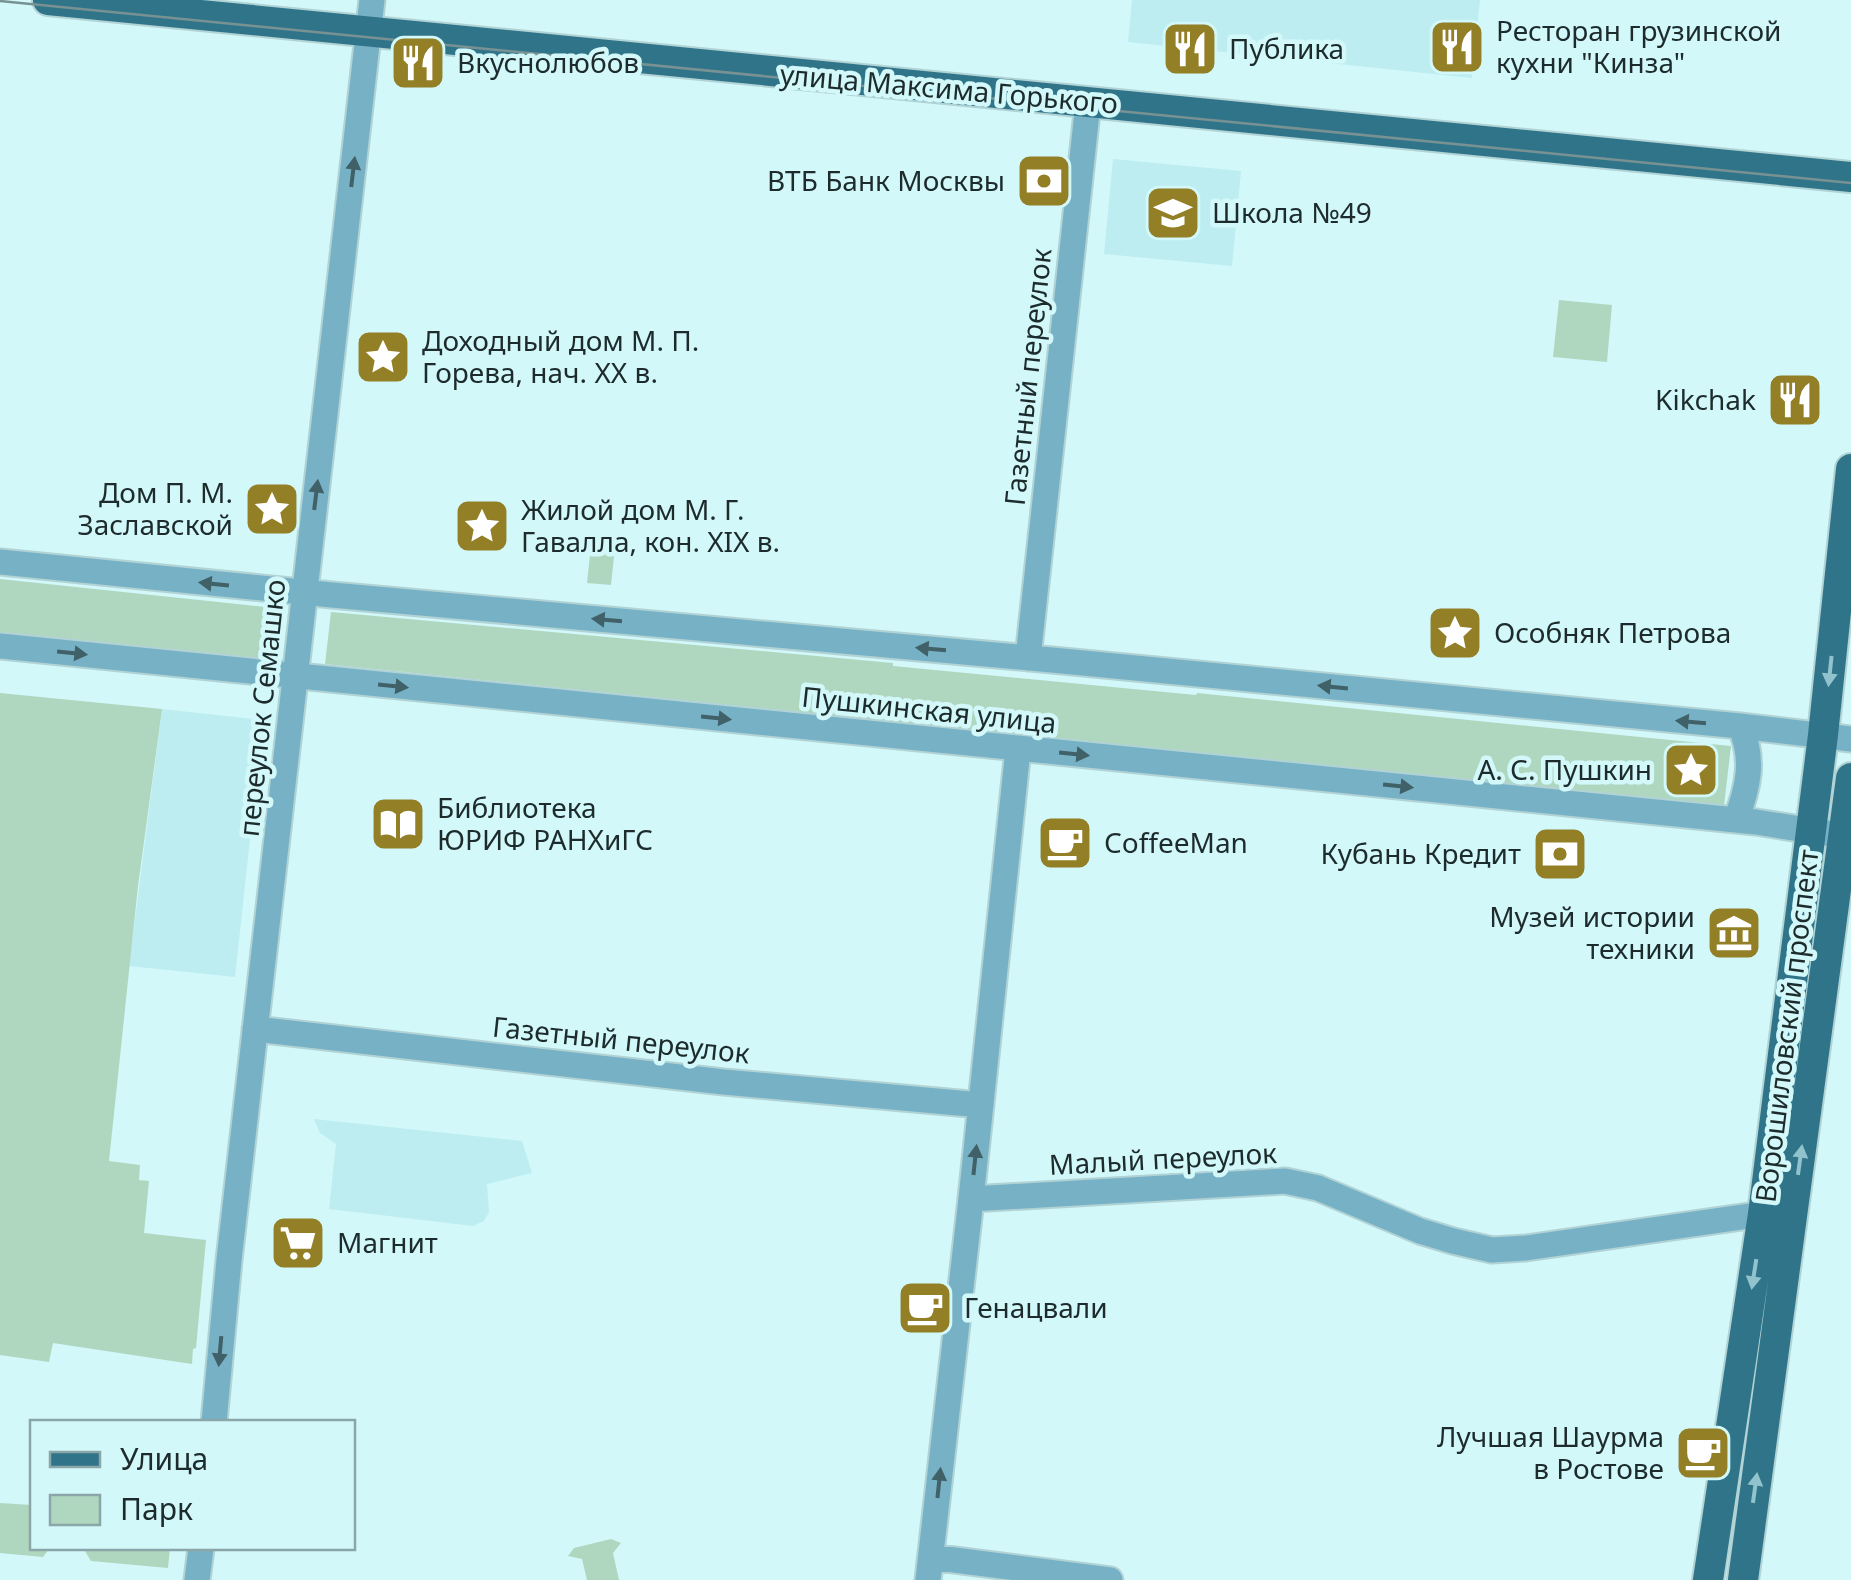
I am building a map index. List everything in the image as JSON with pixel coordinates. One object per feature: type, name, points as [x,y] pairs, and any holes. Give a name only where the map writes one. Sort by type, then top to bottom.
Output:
[{"type":"main road","name":"улица Максима Горького","points":[[48,0],[1851,178]]},
{"type":"main road","name":"Ворошиловский проспект","points":[[1708,1580],[1763,1214],[1812,830],[1837,737],[1851,469]]},
{"type":"main road","name":"Ворошиловский проспект","points":[[1742,1580],[1847,836],[1851,778]]},
{"type":"street","name":"переулок Семашко","points":[[214,1420],[372,0]]},
{"type":"street","name":"Газетный переулок","points":[[1028,658],[1088,103]]},
{"type":"street","points":[[0,562],[1837,737]]},
{"type":"street","name":"Пушкинская улица","points":[[0,646],[1736,820],[1847,836]]},
{"type":"street","points":[[1736,820],[1749,778],[1748,742],[1740,726]]},
{"type":"street","points":[[1018,748],[929,1568],[1110,1580]]},
{"type":"street","name":"Газетный переулок","points":[[256,1029],[724,1082],[981,1105]]},
{"type":"street","name":"Малый переулок","points":[[971,1199],[1249,1182],[1302,1183],[1420,1231],[1492,1250],[1763,1214]]},
{"type":"street","points":[[197,1580],[200,1550]]},
{"type":"shaded area","points":[[1132,0],[1480,0],[1472,78],[1128,42]]},
{"type":"shaded area","name":"Школа №49","points":[[1113,159],[1241,171],[1232,266],[1104,254]]},
{"type":"shaded area","points":[[162,709],[263,720],[235,977],[129,966]]},
{"type":"shaded area","points":[[314,1119],[522,1141],[532,1173],[487,1184],[489,1212],[484,1221],[473,1226],[329,1209],[336,1144],[320,1133]]},
{"type":"green space","points":[[1559,300],[1612,305],[1607,362],[1553,357]]},
{"type":"green space","points":[[591,545],[615,547],[611,585],[587,583]]},
{"type":"green space","points":[[0,579],[276,608],[270,659],[0,632]]},
{"type":"green space","points":[[331,612],[1731,746],[1724,806],[325,664]]},
{"type":"green space","points":[[0,693],[162,709],[138,886],[109,1161],[140,1165],[139,1180],[149,1181],[144,1233],[206,1240],[192,1364],[53,1343],[49,1362],[0,1355]]},
{"type":"green space","points":[[0,1503],[30,1505],[30,1550],[48,1550],[43,1557],[0,1553]]},
{"type":"green space","points":[[611,1539],[621,1543],[613,1553],[619,1580],[587,1580],[582,1559],[568,1556],[574,1548]]},
{"type":"green space","points":[[84,1550],[170,1550],[168,1568],[91,1561]]},
{"type":"tram line","points":[[0,1],[1851,183]]},
{"type":"place","name":"Ресторан грузинской кухни \"Кинза\"","points":[[1457,47]]},
{"type":"place","name":"Публика","points":[[1190,49]]},
{"type":"place","name":"Вкуснолюбов","points":[[418,63]]},
{"type":"place","name":"ВТБ Банк Москвы","points":[[1044,181]]},
{"type":"place","name":"Школа №49","points":[[1173,213]]},
{"type":"place","name":"Доходный дом М. П. Горева, нач. ХХ в.","points":[[383,357]]},
{"type":"place","name":"Kikchak","points":[[1795,400]]},
{"type":"place","name":"Дом П. М. Заславской","points":[[272,509]]},
{"type":"place","name":"Жилой дом М. Г. Гавалла, кон. XIX в.","points":[[482,526]]},
{"type":"place","name":"Особняк Петрова","points":[[1455,633]]},
{"type":"place","name":"А. С. Пушкин","points":[[1691,770]]},
{"type":"place","name":"Библиотека ЮРИФ РАНХиГС","points":[[398,824]]},
{"type":"place","name":"CoffeeMan","points":[[1065,843]]},
{"type":"place","name":"Кубань Кредит","points":[[1560,854]]},
{"type":"place","name":"Музей истории техники","points":[[1734,933]]},
{"type":"place","name":"Магнит","points":[[298,1243]]},
{"type":"place","name":"Генацвали","points":[[925,1308]]},
{"type":"place","name":"Лучшая Шаурма в Ростове","points":[[1703,1453]]}]
